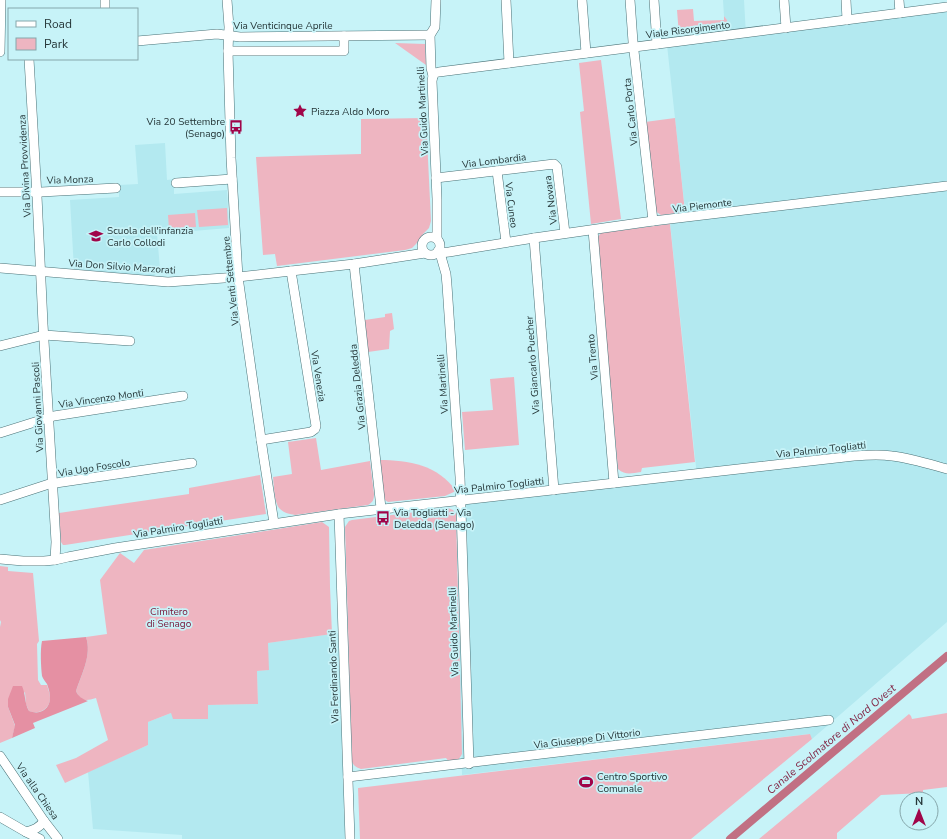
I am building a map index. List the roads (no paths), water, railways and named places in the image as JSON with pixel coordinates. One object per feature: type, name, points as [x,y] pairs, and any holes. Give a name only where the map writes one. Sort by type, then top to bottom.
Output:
[{"type":"street","points":[[0,52],[1,0]]},
{"type":"street","name":"Via Venti Settembre","points":[[227,0],[232,179],[238,277],[274,523]]},
{"type":"street","name":"Via Guido Martinelli","points":[[435,239],[437,199],[433,76],[431,68],[430,35],[436,24],[436,0]]},
{"type":"street","points":[[506,0],[509,63]]},
{"type":"street","points":[[582,0],[586,54]]},
{"type":"street","name":"Via Carlo Porta","points":[[630,0],[653,222]]},
{"type":"street","points":[[654,0],[657,44]]},
{"type":"street","points":[[784,0],[786,28]]},
{"type":"street","points":[[846,0],[847,20]]},
{"type":"street","points":[[899,0],[900,13]]},
{"type":"street","name":"Viale Risorgimento","points":[[433,76],[435,73],[439,72],[947,7]]},
{"type":"street","name":"Via Venticinque Aprile","points":[[138,41],[213,35],[430,35]]},
{"type":"street","points":[[228,51],[344,51],[344,36]]},
{"type":"street","name":"Via Divina Provvidenza","points":[[29,60],[41,272]]},
{"type":"street","name":"Via Lombardia","points":[[436,178],[554,164]]},
{"type":"street","name":"Via Novara","points":[[554,164],[557,167],[565,233]]},
{"type":"street","name":"Via Cuneo","points":[[497,171],[506,242]]},
{"type":"street","points":[[176,183],[232,179]]},
{"type":"street","name":"Via Piemonte","points":[[431,252],[457,250],[565,233],[947,186]]},
{"type":"street","name":"Via Monza","points":[[0,192],[37,192],[116,188]]},
{"type":"street","name":"Via Trento","points":[[592,230],[614,483]]},
{"type":"street","name":"Via Giancarlo Puecher","points":[[534,238],[554,490]]},
{"type":"street","points":[[431,252],[440,246],[435,239],[423,241],[431,252],[444,267]]},
{"type":"street","name":"Via Piemonte","points":[[435,239],[450,249],[457,250]]},
{"type":"street","points":[[444,267],[447,257],[457,250]]},
{"type":"street","name":"Via Don Silvio Marzorati","points":[[0,268],[168,282],[238,277],[354,264],[431,252]]},
{"type":"street","name":"Via Grazia Deledda","points":[[354,264],[381,508]]},
{"type":"street","name":"Via Martinelli","points":[[444,267],[447,285],[460,476],[460,500]]},
{"type":"street","name":"Via Venezia","points":[[261,440],[311,432],[315,429],[291,271]]},
{"type":"street","name":"Via Giovanni Pascoli","points":[[41,272],[56,542],[55,560]]},
{"type":"street","points":[[0,346],[44,335],[130,341]]},
{"type":"street","name":"Via Vincenzo Monti","points":[[0,432],[49,417],[183,396]]},
{"type":"street","name":"Via Palmiro Togliatti","points":[[0,559],[23,562],[55,560],[122,546],[381,508],[854,456],[891,456],[947,469]]},
{"type":"street","name":"Via Ugo Foscolo","points":[[0,500],[53,484],[192,463]]},
{"type":"street","name":"Via Guido Martinelli","points":[[460,500],[469,764]]},
{"type":"street","name":"Via Ferdinando Santi","points":[[339,514],[350,839]]},
{"type":"street","points":[[56,542],[61,552],[68,557]]},
{"type":"street","name":"Via Giuseppe Di Vittorio","points":[[348,777],[469,764],[830,720]]},
{"type":"street","name":"Via alla Chiesa","points":[[0,756],[58,839]]},
{"type":"street","points":[[0,817],[40,839]]},
{"type":"street","points":[[26,832],[38,828],[44,821]]},
{"type":"waterway","name":"Canale Scolmatore di Nord Ovest","points":[[730,839],[947,656]]},
{"type":"place","name":"Piazza Aldo Moro","points":[[300,111]]},
{"type":"place","name":"Via 20 Settembre (Senago)","points":[[236,127]]},
{"type":"place","name":"Scuola dell'infanzia Carlo Collodi","points":[[96,236]]},
{"type":"place","name":"Via Togliatti - Via Deledda (Senago)","points":[[383,518]]},
{"type":"place","name":"Centro Sportivo Comunale","points":[[586,782]]},
{"type":"park label","name":"Cimitero di Senago","points":[[169,616]]}]
